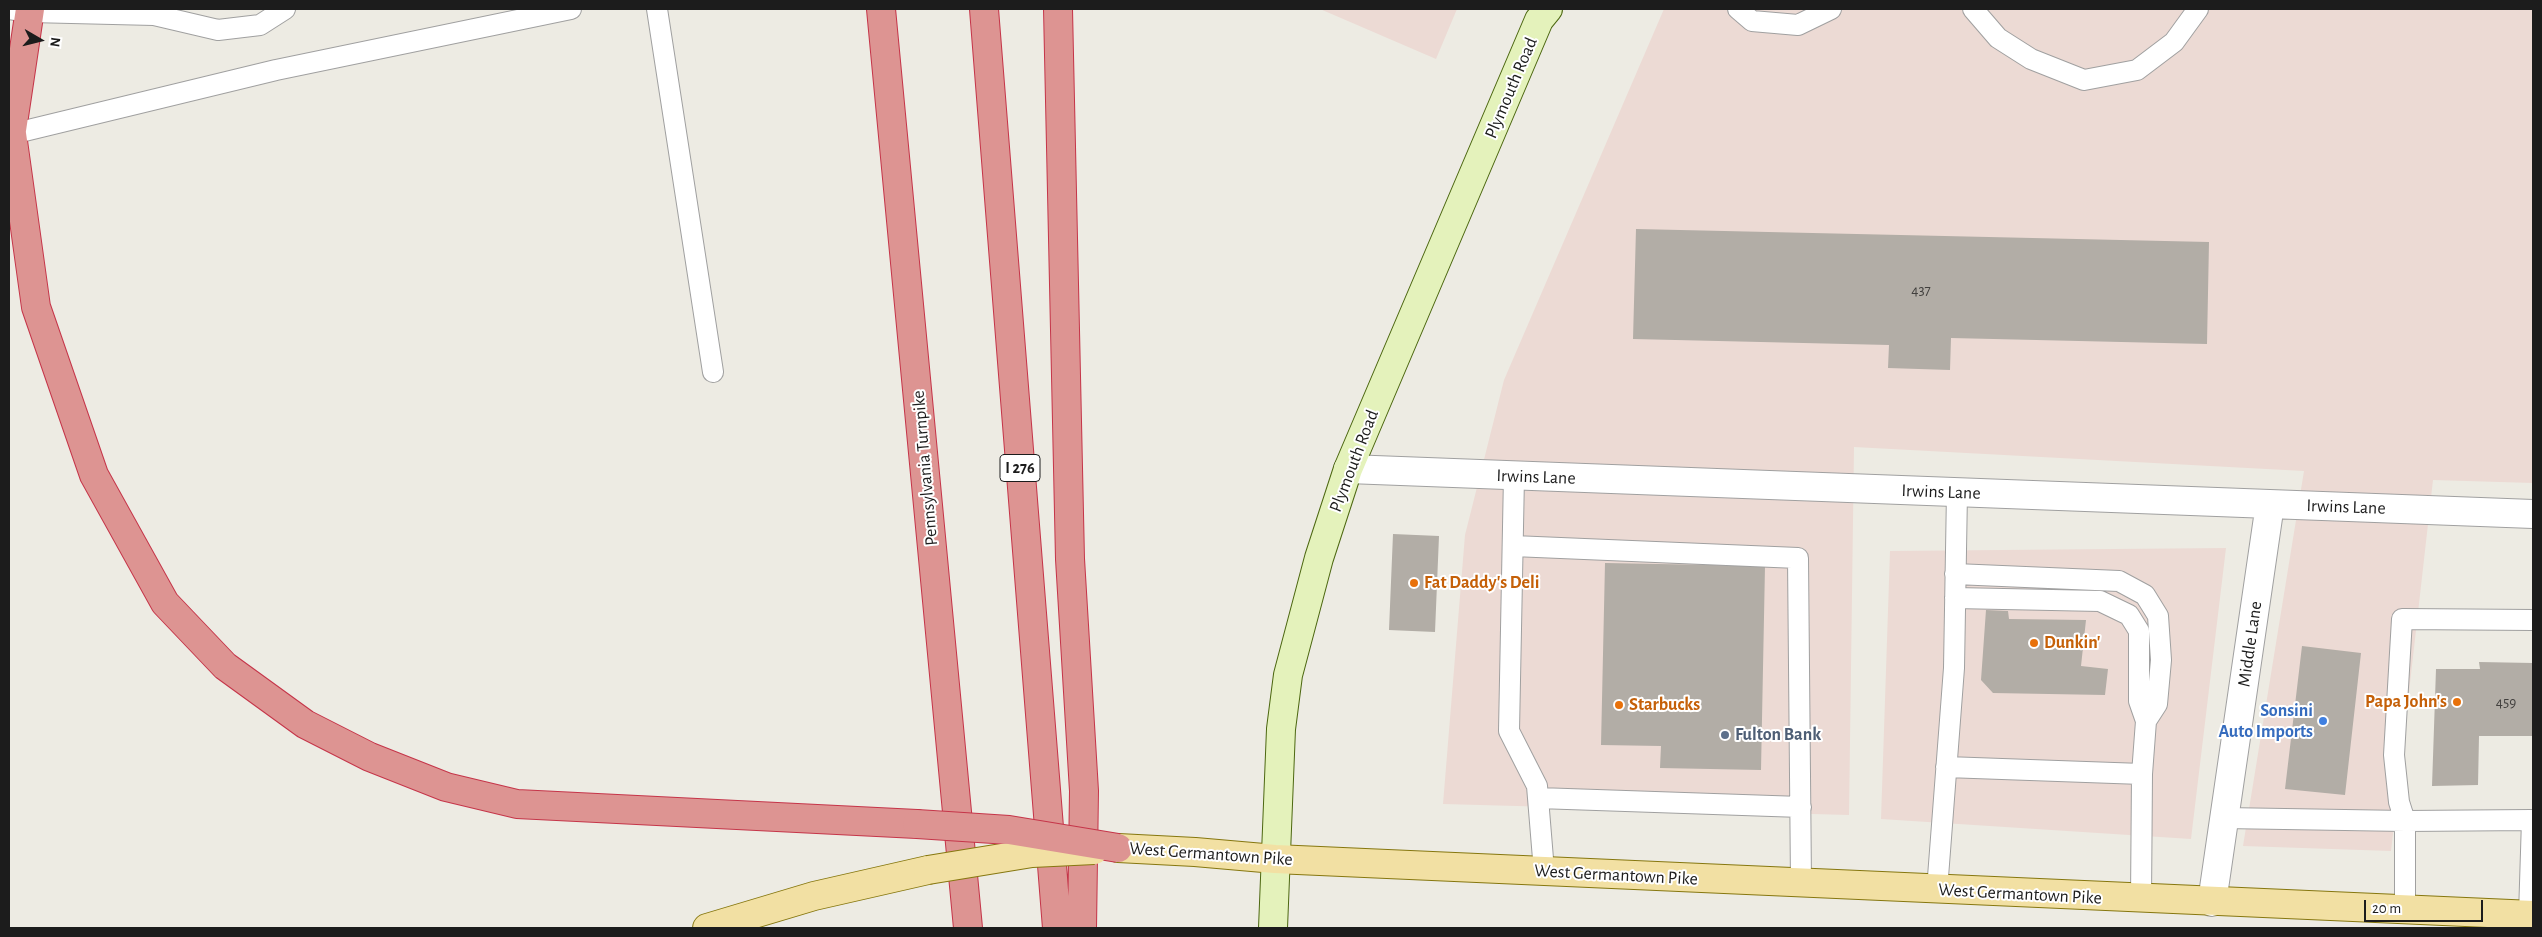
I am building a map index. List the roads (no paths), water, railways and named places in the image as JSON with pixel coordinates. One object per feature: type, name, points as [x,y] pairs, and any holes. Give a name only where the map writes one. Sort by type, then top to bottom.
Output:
[{"type":"highway","name":"Pennsylvania Turnpike","points":[[881,9],[968,928]]},
{"type":"highway","name":"I 276","points":[[984,9],[1057,928]]},
{"type":"highway","points":[[1058,9],[1070,559],[1084,791],[1082,928]]},
{"type":"highway","points":[[23,10],[11,142],[36,307],[94,475],[165,603],[224,666],[305,724],[370,757],[446,787],[517,804],[1009,830],[1118,848]]},
{"type":"main road","name":"Plymouth Road","points":[[1273,928],[1280,729],[1288,675],[1316,567],[1348,470],[1543,13]]},
{"type":"main road","name":"West Germantown Pike","points":[[707,928],[814,896],[928,870],[1032,853],[1118,848],[1275,859],[2405,911],[2531,915]]},
{"type":"street","name":"Irwins Lane","points":[[1348,470],[2533,514]]},
{"type":"street","name":"Middle Lane","points":[[2212,902],[2270,504]]},
{"type":"lane","points":[[23,10],[154,15],[218,30],[260,25],[285,9]]},
{"type":"lane","points":[[11,142],[276,70],[571,9]]},
{"type":"lane","points":[[657,9],[713,372]]},
{"type":"lane","points":[[1738,9],[1752,21],[1798,25],[1831,9]]},
{"type":"lane","points":[[1973,9],[1998,38],[2032,59],[2084,80],[2137,70],[2174,42],[2198,9]]},
{"type":"lane","points":[[1514,476],[1509,731],[1537,786],[1544,871]]},
{"type":"lane","points":[[1937,890],[1954,668],[1956,492]]},
{"type":"lane","points":[[1513,546],[1798,558],[1801,883]]},
{"type":"lane","points":[[1955,574],[2119,581],[2145,595],[2158,616],[2161,660],[2158,704],[2146,721]]},
{"type":"lane","points":[[1955,598],[2100,601],[2129,615],[2139,632],[2139,701],[2146,721],[2142,774],[2141,899]]},
{"type":"lane","points":[[2405,911],[2405,821],[2398,802],[2394,755],[2402,619],[2533,620]]},
{"type":"lane","points":[[1946,767],[2142,774]]},
{"type":"lane","points":[[1538,798],[1801,807]]},
{"type":"lane","points":[[2224,818],[2405,821],[2533,820],[2531,915]]},
{"type":"place","name":"Fat Daddy's Deli","points":[[1414,583]]},
{"type":"place","name":"Dunkin'","points":[[2034,643]]},
{"type":"place","name":"Papa John's","points":[[2457,702]]},
{"type":"place","name":"Starbucks","points":[[1619,705]]},
{"type":"place","name":"Sonsini Auto Imports","points":[[2323,721]]},
{"type":"place","name":"Fulton Bank","points":[[1725,735]]}]
